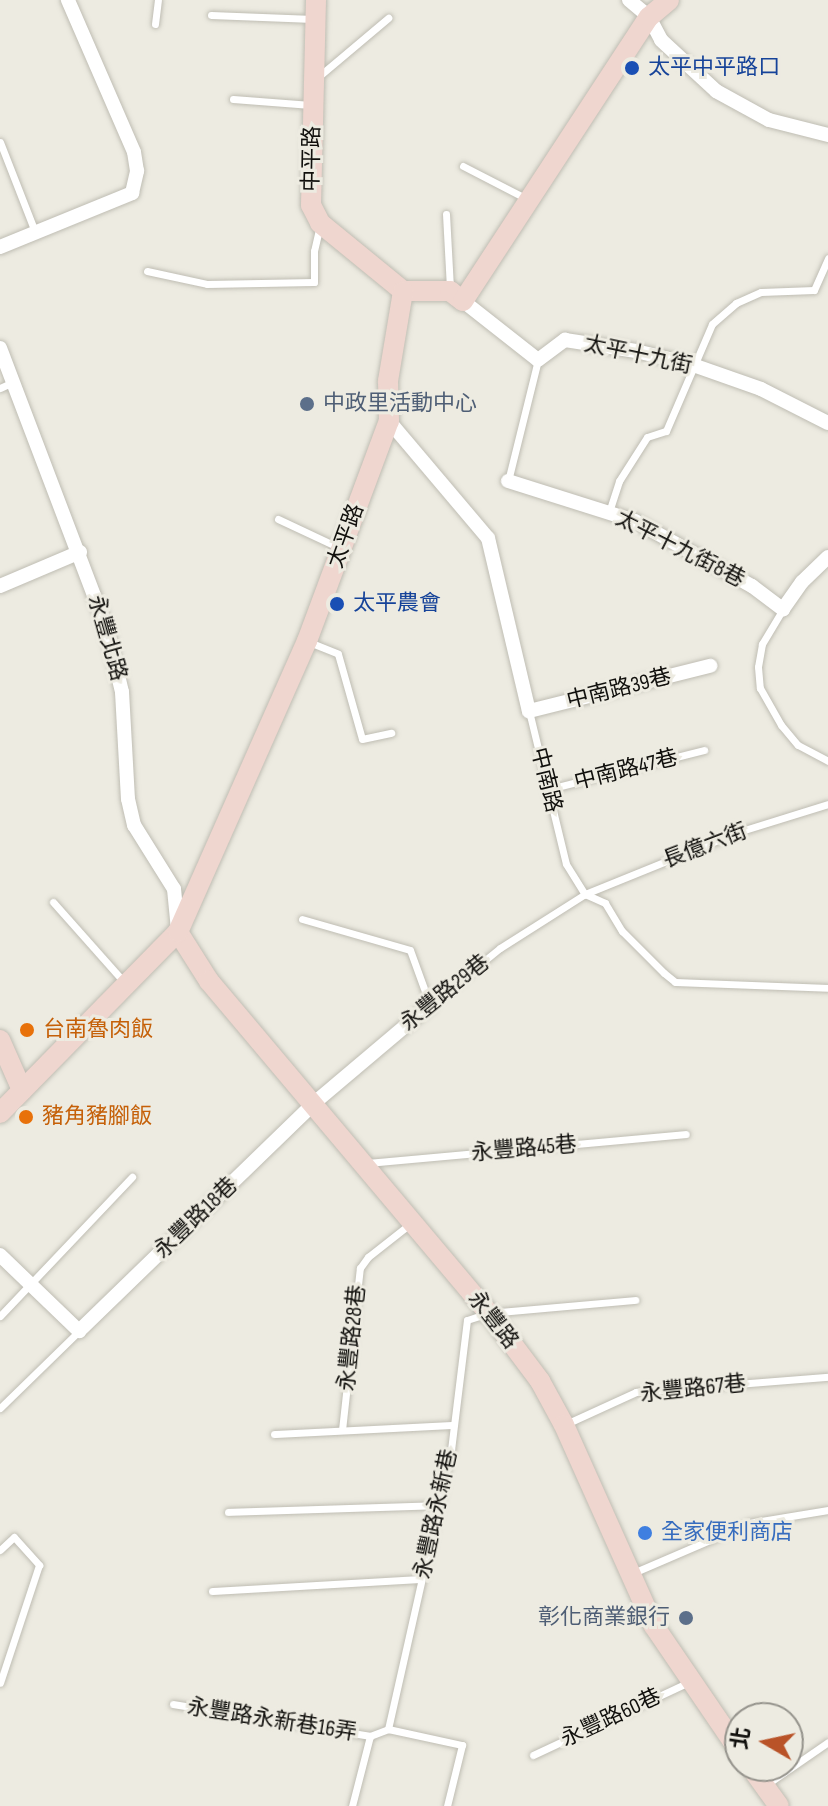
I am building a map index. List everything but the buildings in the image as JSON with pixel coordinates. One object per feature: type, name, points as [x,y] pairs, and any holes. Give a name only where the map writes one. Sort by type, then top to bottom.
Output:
[{"type":"street","points":[[0,247],[132,193],[137,171],[134,152],[68,0]]},
{"type":"street","points":[[629,0],[649,17],[661,40],[716,91],[769,120],[828,135]]},
{"type":"street","points":[[456,296],[529,201],[649,17],[669,0]]},
{"type":"street","name":"中平路","points":[[315,10],[311,205],[320,223],[403,291]]},
{"type":"street","points":[[403,291],[456,296],[538,360]]},
{"type":"street","name":"太平路","points":[[0,1113],[178,932],[307,641],[389,421],[388,381],[403,291]]},
{"type":"street","name":"太平十九街","points":[[538,360],[565,340],[693,365],[761,389],[828,423]]},
{"type":"street","name":"永豐北路","points":[[0,348],[7,385],[80,552],[107,630],[122,692],[128,799],[134,825],[174,889],[178,932]]},
{"type":"street","name":"中南路","points":[[389,421],[488,538],[529,711]]},
{"type":"street","name":"太平十九街8巷","points":[[508,481],[609,512],[650,529],[752,586],[783,609]]},
{"type":"street","points":[[0,586],[80,552]]},
{"type":"street","points":[[783,609],[802,582],[828,557]]},
{"type":"street","name":"中南路39巷","points":[[529,711],[710,666]]},
{"type":"street","name":"永豐路","points":[[178,932],[209,981],[489,1313],[540,1381],[564,1425],[654,1626],[724,1730]]},
{"type":"street","name":"永豐路29巷","points":[[313,1104],[430,1005]]},
{"type":"street","points":[[0,1040],[22,1090]]},
{"type":"street","name":"永豐路18巷","points":[[79,1331],[313,1104]]},
{"type":"street","points":[[0,1255],[79,1331]]},
{"type":"street","points":[[762,1782],[779,1806]]},
{"type":"lane","points":[[155,24],[158,0]]},
{"type":"lane","name":"中平路","points":[[211,15],[315,10]]},
{"type":"lane","points":[[314,81],[388,18]]},
{"type":"lane","points":[[233,99],[313,105]]},
{"type":"lane","points":[[0,142],[35,232]]},
{"type":"lane","points":[[463,166],[529,201]]},
{"type":"lane","points":[[446,214],[456,296]]},
{"type":"lane","points":[[147,271],[207,284],[314,282],[314,251],[320,223]]},
{"type":"lane","points":[[609,512],[619,481],[647,437],[666,431],[712,324],[736,303],[761,292],[814,290],[828,258]]},
{"type":"lane","name":"太平十九街8巷","points":[[508,481],[538,360]]},
{"type":"lane","points":[[278,519],[342,549]]},
{"type":"lane","points":[[783,609],[762,644],[760,688],[781,725],[798,745],[828,761]]},
{"type":"lane","points":[[307,641],[338,654],[362,739],[391,733]]},
{"type":"lane","name":"中南路","points":[[529,711],[566,864],[585,894],[605,903],[622,931],[675,982],[828,988]]},
{"type":"lane","name":"中南路47巷","points":[[549,789],[704,750]]},
{"type":"lane","name":"長億六街","points":[[585,894],[738,832],[828,804]]},
{"type":"lane","name":"永豐路29巷","points":[[430,1005],[500,948],[585,894]]},
{"type":"lane","points":[[53,902],[125,984]]},
{"type":"lane","points":[[302,919],[410,950],[420,968],[430,1005]]},
{"type":"lane","name":"永豐路45巷","points":[[362,1164],[686,1134]]},
{"type":"lane","points":[[0,1316],[132,1177]]},
{"type":"lane","name":"永豐路28巷","points":[[342,1430],[360,1268],[368,1257],[412,1222]]},
{"type":"lane","points":[[489,1313],[635,1300]]},
{"type":"lane","name":"永豐路永新巷","points":[[388,1729],[439,1505],[467,1320],[489,1313]]},
{"type":"lane","points":[[0,1408],[79,1331]]},
{"type":"lane","name":"永豐路67巷","points":[[564,1425],[636,1392],[828,1377]]},
{"type":"lane","points":[[274,1434],[453,1425]]},
{"type":"lane","points":[[228,1512],[439,1505]]},
{"type":"lane","points":[[631,1574],[749,1523],[828,1510]]},
{"type":"lane","points":[[0,1550],[14,1537],[39,1565],[0,1683]]},
{"type":"lane","points":[[212,1591],[421,1579]]},
{"type":"lane","name":"永豐路60巷","points":[[533,1755],[689,1682]]},
{"type":"lane","name":"永豐路永新巷16弄","points":[[173,1704],[370,1736]]},
{"type":"lane","points":[[352,1806],[370,1736],[388,1729],[462,1745],[447,1806]]},
{"type":"lane","points":[[765,1786],[828,1742]]},
{"type":"place","name":"太平中平路口","points":[[632,68]]},
{"type":"place","name":"中政里活動中心","points":[[307,404]]},
{"type":"place","name":"太平農會","points":[[337,604]]},
{"type":"place","name":"台南魯肉飯","points":[[27,1030]]},
{"type":"place","name":"豬角豬腳飯","points":[[26,1117]]},
{"type":"place","name":"全家便利商店","points":[[645,1533]]},
{"type":"place","name":"彰化商業銀行","points":[[686,1618]]}]
